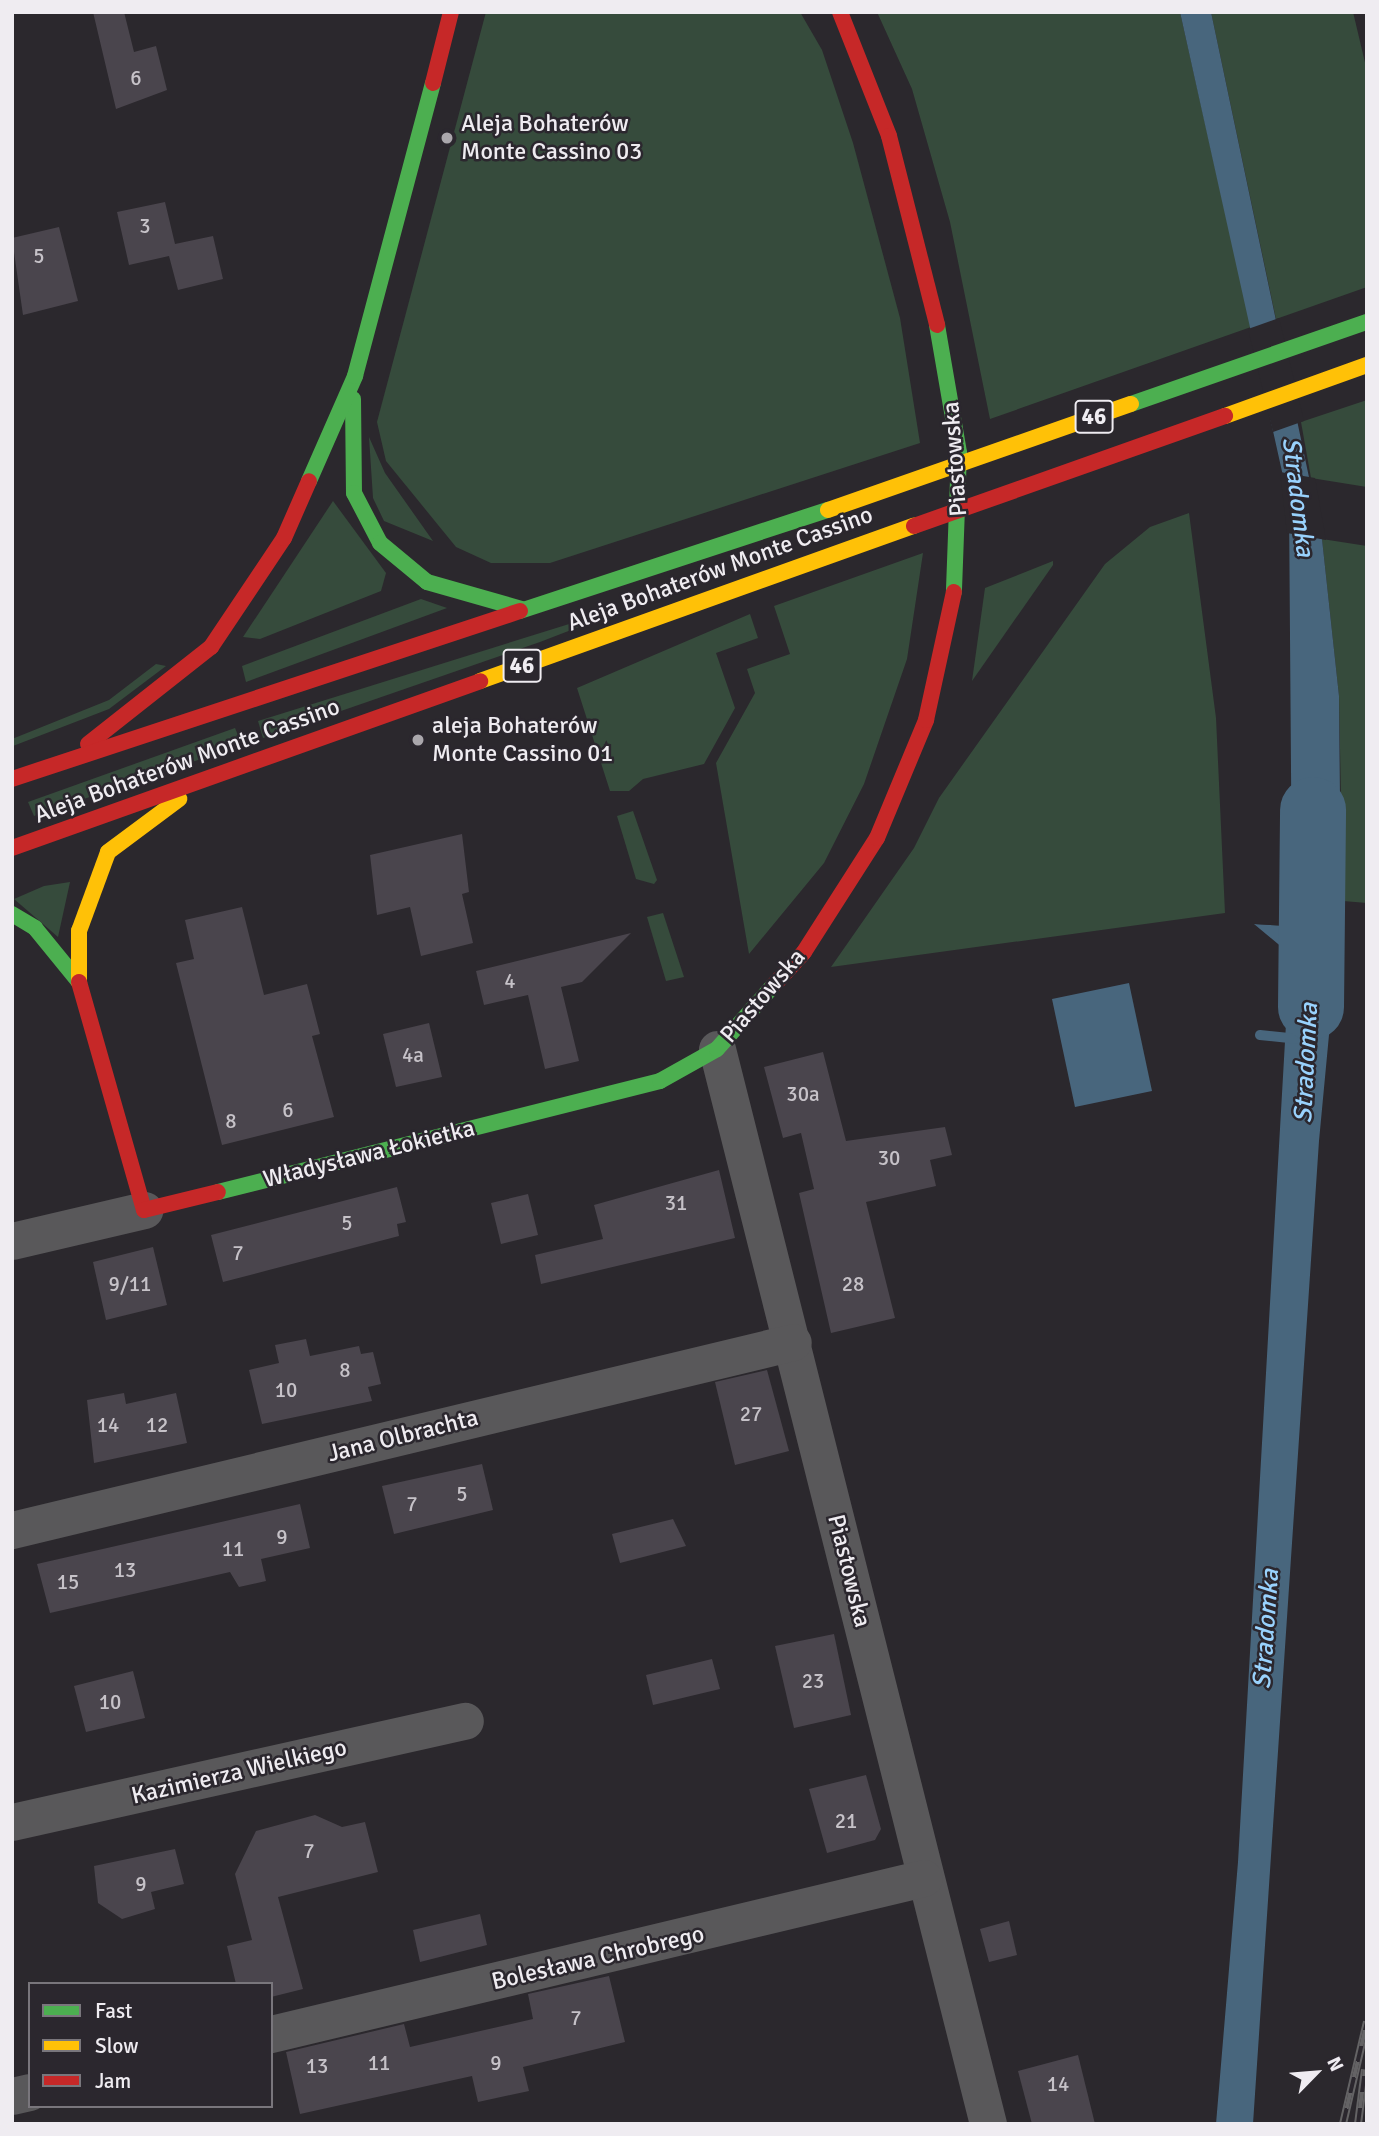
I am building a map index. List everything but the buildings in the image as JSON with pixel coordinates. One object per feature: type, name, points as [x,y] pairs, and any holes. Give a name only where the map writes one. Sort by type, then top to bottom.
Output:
[{"type":"main road","points":[[70,758],[211,647],[284,538],[355,376],[451,12]]},
{"type":"main road","name":"Piastowska","points":[[718,1049],[767,998],[855,878],[907,774],[952,616],[959,453],[943,344],[889,136],[840,12]]},
{"type":"main road","name":"Aleja Bohaterów Monte Cassino","points":[[12,779],[821,512],[1367,322]]},
{"type":"main road","name":"Aleja Bohaterów Monte Cassino","points":[[12,848],[835,550],[1367,365]]},
{"type":"main road","points":[[355,376],[354,493],[380,543],[427,582],[524,610]]},
{"type":"main road","points":[[144,1210],[79,982],[79,931],[108,852],[208,777]]},
{"type":"main road","points":[[12,914],[35,928],[79,982]]},
{"type":"main road","name":"Władysława Łokietka","points":[[144,1210],[628,1090],[690,1069],[718,1049]]},
{"type":"street","name":"Piastowska","points":[[718,1049],[793,1342],[924,1878],[988,2124]]},
{"type":"street","name":"Władysława Łokietka","points":[[12,1241],[144,1210]]},
{"type":"street","name":"Jana Olbrachta","points":[[12,1530],[793,1342]]},
{"type":"street","name":"Kazimierza Wielkiego","points":[[12,1822],[465,1721]]},
{"type":"street","name":"Bolesława Chrobrego","points":[[273,2034],[924,1878]]},
{"type":"green space","points":[[486,12],[800,12],[822,50],[853,143],[900,318],[920,443],[550,563],[491,563],[456,547],[386,461],[377,422]]},
{"type":"green space","points":[[877,12],[1180,12],[1251,327],[990,419],[950,222],[912,89]]},
{"type":"green space","points":[[1211,12],[1353,12],[1367,71],[1367,287],[1276,319]]},
{"type":"green space","points":[[1367,400],[1367,487],[1311,478],[1301,422]]},
{"type":"green space","points":[[369,437],[385,473],[433,541],[384,521],[373,498]]},
{"type":"green space","points":[[333,501],[386,573],[381,591],[260,639],[243,637]]},
{"type":"green space","points":[[1189,513],[1216,718],[1225,913],[831,967],[914,848],[939,798],[1105,564],[1150,527]]},
{"type":"green space","points":[[1322,539],[1367,546],[1367,903],[1343,901],[1339,696]]},
{"type":"green space","points":[[923,553],[907,659],[864,784],[824,863],[749,954],[716,763],[755,693],[747,669],[790,654],[774,606]]},
{"type":"green space","points":[[1053,561],[1053,565],[972,681],[985,588]]},
{"type":"green space","points":[[421,599],[447,608],[246,682],[242,666]]},
{"type":"green space","points":[[750,614],[758,638],[716,653],[735,708],[704,764],[643,779],[629,791],[610,791],[577,688]]},
{"type":"green space","points":[[582,620],[584,625],[540,642],[263,738],[258,721]]},
{"type":"green space","points":[[156,664],[166,666],[109,709],[13,746],[12,739],[109,700]]},
{"type":"green space","points":[[235,728],[242,745],[34,816],[28,802]]},
{"type":"green space","points":[[633,811],[657,880],[654,884],[636,879],[617,816]]},
{"type":"green space","points":[[70,882],[58,937],[14,899],[44,886]]},
{"type":"green space","points":[[663,913],[684,977],[666,981],[647,917]]},
{"type":"water","points":[[1180,12],[1211,12],[1322,539],[1339,696],[1341,904],[1292,902],[1289,503]]},
{"type":"water","points":[[1291,915],[1339,917],[1339,929],[1319,1141],[1253,2124],[1216,2124],[1238,1862],[1290,954],[1254,924],[1290,926]]},
{"type":"water","points":[[1129,983],[1152,1091],[1075,1107],[1052,999]]},
{"type":"pier","points":[[1279,318],[1304,421],[1273,432],[1248,329]]},
{"type":"pier","points":[[1280,472],[1315,478],[1326,540],[1287,533]]},
{"type":"pier","points":[[1291,912],[1341,914],[1343,929],[1339,917],[1291,915],[1290,926],[1254,924],[1287,922]]},
{"type":"waterway","name":"Stradomka","points":[[1311,1007],[1313,810]]},
{"type":"waterway","points":[[1260,1035],[1299,1039]]},
{"type":"railway","points":[[1343,2124],[1367,2022]]},
{"type":"railway","points":[[1358,2124],[1365,2069]]},
{"type":"traffic: fast","points":[[309,481],[355,376],[433,83]]},
{"type":"traffic: fast","points":[[1131,404],[1367,322]]},
{"type":"traffic: fast","points":[[937,325],[959,453],[954,592]]},
{"type":"traffic: fast","points":[[353,399],[354,493],[380,543],[427,582],[522,609]]},
{"type":"traffic: fast","points":[[520,611],[828,510]]},
{"type":"traffic: fast","points":[[12,914],[35,928],[79,982]]},
{"type":"traffic: fast","points":[[218,1192],[660,1081],[717,1049],[773,986]]},
{"type":"traffic: slow","points":[[1225,416],[1367,365]]},
{"type":"traffic: slow","points":[[828,510],[1131,404]]},
{"type":"traffic: slow","points":[[480,681],[914,526]]},
{"type":"traffic: slow","points":[[79,982],[79,931],[108,852],[179,799]]},
{"type":"traffic: jam","points":[[433,83],[451,12]]},
{"type":"traffic: jam","points":[[840,12],[889,136],[937,325]]},
{"type":"traffic: jam","points":[[914,526],[1225,416]]},
{"type":"traffic: jam","points":[[88,744],[211,647],[284,538],[309,481]]},
{"type":"traffic: jam","points":[[773,986],[804,952],[877,838],[926,720],[954,592]]},
{"type":"traffic: jam","points":[[12,779],[520,611]]},
{"type":"traffic: jam","points":[[12,848],[480,681]]},
{"type":"traffic: jam","points":[[79,982],[144,1210],[218,1192]]},
{"type":"place","name":"Aleja Bohaterów Monte Cassino 03","points":[[447,138]]},
{"type":"place","name":"aleja Bohaterów Monte Cassino 01","points":[[418,740]]}]
